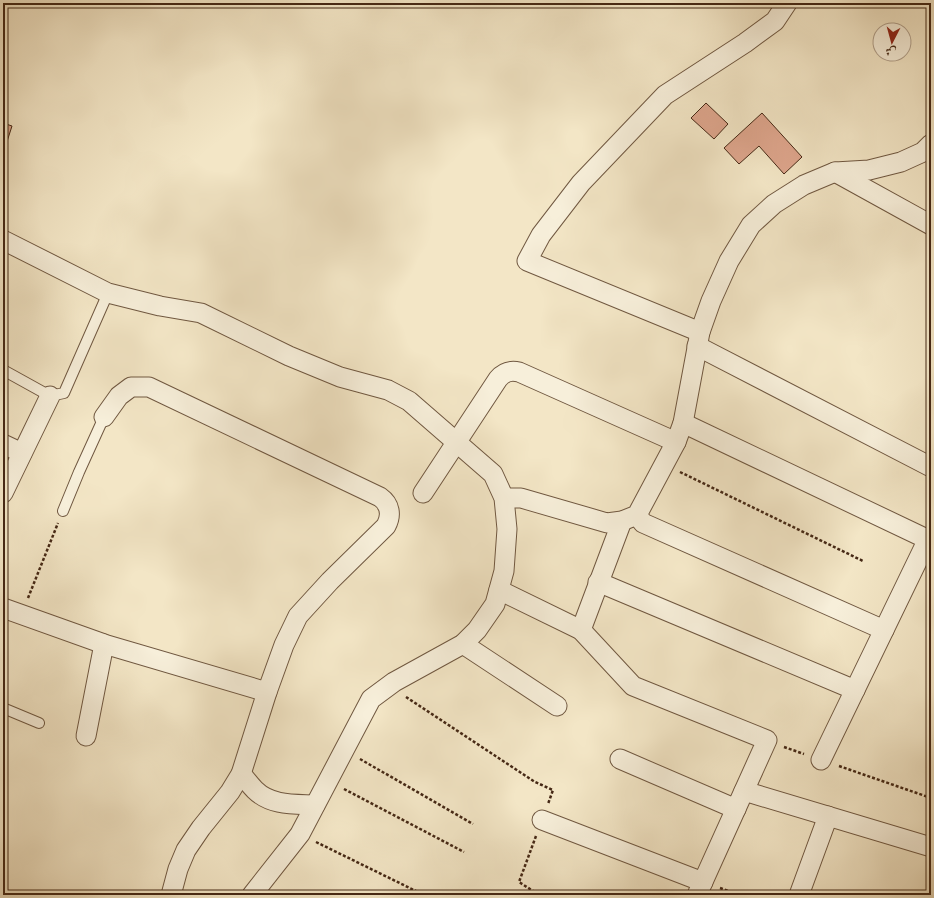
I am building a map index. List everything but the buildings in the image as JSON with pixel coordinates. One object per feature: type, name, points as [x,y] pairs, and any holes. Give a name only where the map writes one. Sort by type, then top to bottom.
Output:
[{"type":"street","points":[[787,3],[775,21],[745,43],[665,95],[581,183],[541,235],[527,261],[699,339],[931,467]]},
{"type":"street","points":[[581,630],[598,582],[630,518],[665,465],[676,442],[683,423],[699,339],[711,301],[729,261],[751,225],[774,204],[804,185],[835,172],[869,170],[901,162],[923,152],[931,144]]},
{"type":"street","points":[[835,172],[931,224]]},
{"type":"street","points":[[3,240],[108,293],[160,306],[201,313],[290,356],[340,378],[388,390],[409,401],[493,474],[504,498],[507,529],[504,571],[495,604],[478,630],[463,644],[388,686],[370,699],[300,834],[252,895]]},
{"type":"street","points":[[422,493],[501,376],[511,371],[519,372],[676,442]]},
{"type":"street","points":[[104,417],[119,396],[131,387],[149,388],[380,497],[388,504],[390,515],[386,526],[330,581],[298,616],[284,644],[241,774],[230,792],[186,850],[178,869],[171,895]]},
{"type":"street","points":[[3,493],[50,396]]},
{"type":"street","points":[[683,423],[929,540],[821,760]]},
{"type":"street","points":[[3,444],[22,453]]},
{"type":"street","points":[[504,498],[521,498],[607,523],[630,518],[884,630]]},
{"type":"street","points":[[598,582],[855,690]]},
{"type":"street","points":[[499,590],[581,630],[633,686],[767,740],[700,889],[542,820]]},
{"type":"street","points":[[3,608],[104,644],[267,692]]},
{"type":"street","points":[[86,736],[104,644]]},
{"type":"street","points":[[463,644],[557,706]]},
{"type":"street","points":[[620,759],[736,809]]},
{"type":"street","points":[[241,774],[256,792],[273,801],[315,805]]},
{"type":"street","points":[[744,791],[931,847]]},
{"type":"street","points":[[799,895],[828,816]]},
{"type":"lane","points":[[3,370],[50,396],[64,393],[108,293]]},
{"type":"lane","points":[[63,511],[104,417]]},
{"type":"lane","points":[[3,708],[39,723]]},
{"type":"path","points":[[665,465],[863,561]]},
{"type":"path","points":[[22,614],[63,511]]},
{"type":"path","points":[[388,686],[535,782],[553,790],[519,882],[533,891],[544,892],[549,895]]},
{"type":"path","points":[[767,740],[931,798]]},
{"type":"path","points":[[344,749],[473,824]]},
{"type":"path","points":[[328,780],[464,852]]},
{"type":"path","points":[[300,834],[424,895]]}]
